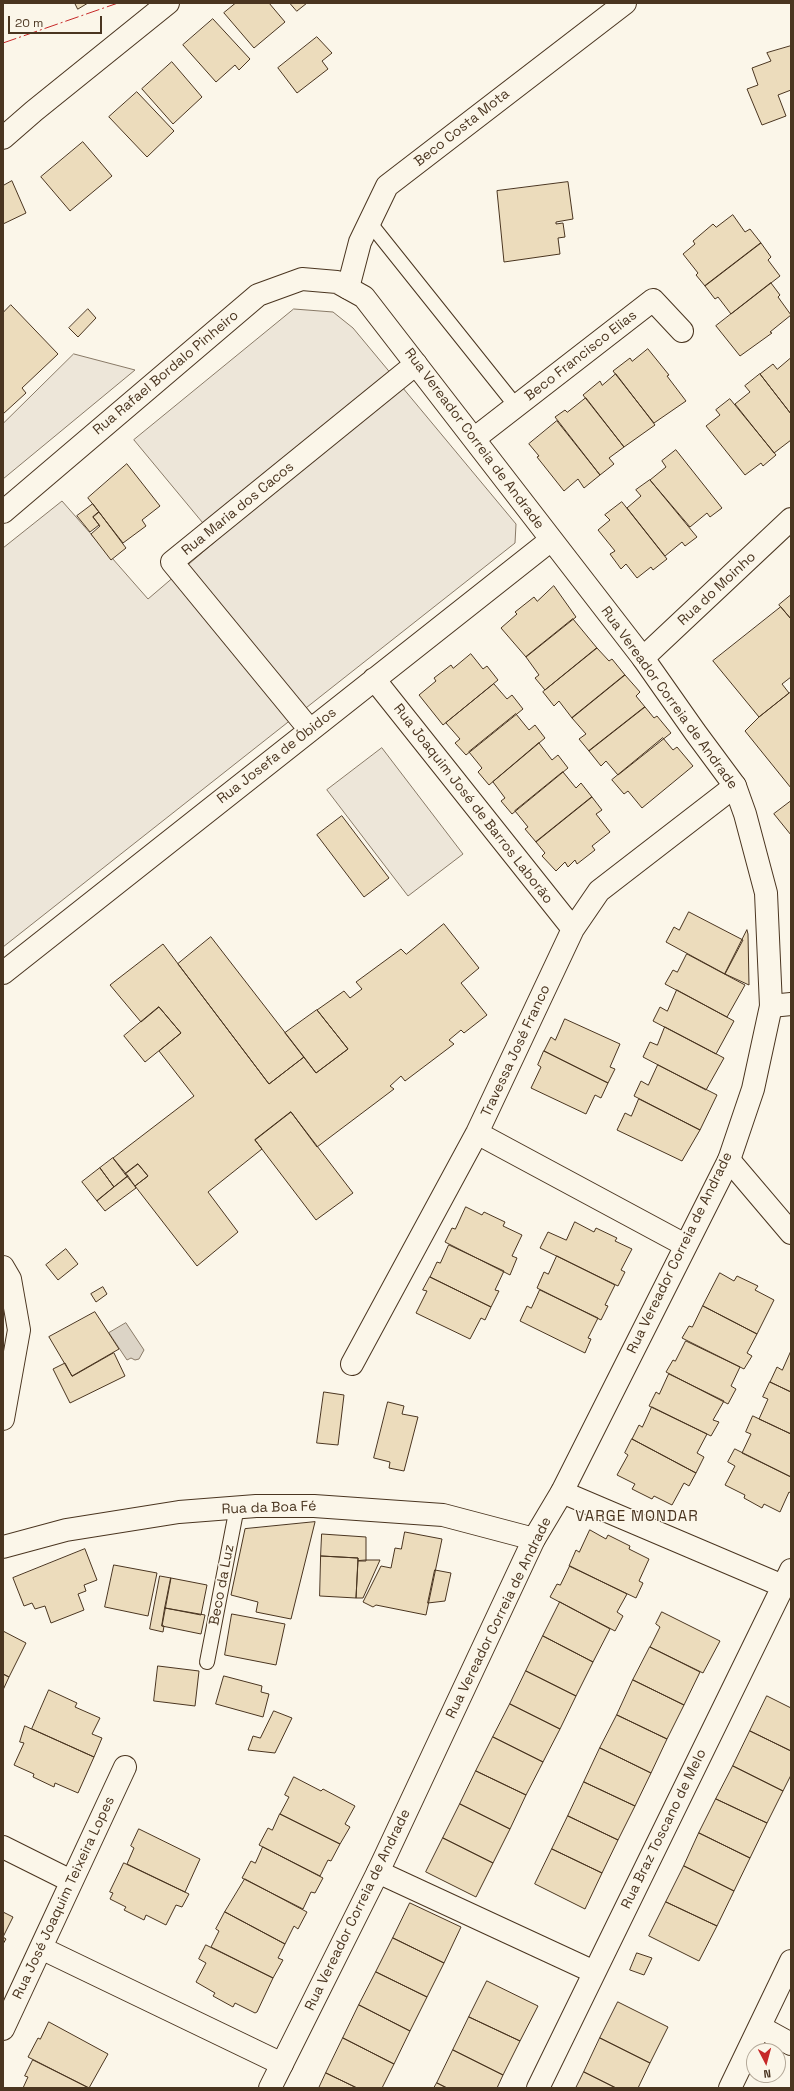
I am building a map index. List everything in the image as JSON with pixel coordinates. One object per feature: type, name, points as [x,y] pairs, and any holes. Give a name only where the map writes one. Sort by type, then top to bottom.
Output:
[{"type":"street","points":[[3,138],[34,111],[168,3]]},
{"type":"street","name":"Beco Costa Mota","points":[[348,288],[360,242],[387,186],[625,3]]},
{"type":"street","name":"Rua Rafael Bordalo Pinheiro","points":[[3,512],[258,295],[302,279],[337,282],[348,288]]},
{"type":"street","name":"Rua Vereador Correia de Andrade","points":[[270,2088],[378,1872],[534,1539],[562,1492],[729,1160],[781,1005],[766,893],[746,814],[735,786],[695,732],[644,658],[551,540],[475,438],[364,297],[348,288]]},
{"type":"street","name":"Beco Francisco Elias","points":[[475,438],[653,300],[682,331]]},
{"type":"street","name":"Rua Maria dos Cacos","points":[[310,730],[172,562],[416,364]]},
{"type":"street","name":"Rua do Moinho","points":[[644,658],[791,520]]},
{"type":"street","name":"Rua Josefa de Óbidos","points":[[3,973],[551,540]]},
{"type":"street","name":"Rua Joaquim José de Barros Laborão","points":[[374,679],[573,930]]},
{"type":"street","name":"Travessa José Franco","points":[[352,1364],[477,1133],[573,930],[599,891],[735,786]]},
{"type":"street","points":[[477,1133],[685,1245]]},
{"type":"street","points":[[729,1160],[791,1233]]},
{"type":"street","points":[[3,1267],[10,1279],[19,1330],[3,1419]]},
{"type":"street","points":[[562,1492],[787,1578]]},
{"type":"street","name":"Rua da Boa Fé","points":[[3,1547],[66,1530],[179,1512],[237,1508],[314,1506],[443,1515],[534,1539]]},
{"type":"street","name":"Rua Braz Toscano de Melo","points":[[538,2088],[787,1578]]},
{"type":"street","name":"Rua José Joaquim Teixeira Lopes","points":[[3,2029],[125,1766]]},
{"type":"street","points":[[3,1847],[71,1881]]},
{"type":"street","points":[[378,1872],[594,1972]]},
{"type":"street","points":[[41,1948],[282,2064]]},
{"type":"street","points":[[730,2088],[791,1962]]},
{"type":"street","points":[[760,2027],[791,2044]]},
{"type":"lane","points":[[369,222],[516,406]]},
{"type":"lane","name":"Beco da Luz","points":[[207,1662],[237,1508]]},
{"type":"shaded area","points":[[294,309],[333,312],[353,328],[516,524],[515,543],[3,947],[3,548],[62,501],[148,599],[217,540],[134,440]]},
{"type":"shaded area","points":[[74,354],[135,370],[3,479],[3,424]]},
{"type":"shaded area","points":[[382,748],[463,854],[408,896],[327,790]]},
{"type":"shaded area","points":[[126,1323],[144,1350],[139,1359],[135,1360],[131,1358],[127,1360],[109,1333]]},
{"type":"building","points":[[75,3],[88,3],[78,9]]},
{"type":"building","points":[[236,3],[269,3],[285,22],[254,48],[224,13]]},
{"type":"building","points":[[290,3],[307,3],[297,11]]},
{"type":"building","points":[[213,19],[250,59],[239,70],[235,65],[216,82],[183,45]]},
{"type":"building","points":[[317,37],[332,53],[322,61],[328,69],[297,93],[278,68]]},
{"type":"building","points":[[791,46],[791,90],[778,95],[786,116],[762,125],[747,89],[758,85],[752,68],[771,61],[767,53]]},
{"type":"building","points":[[172,62],[202,97],[173,124],[142,89]]},
{"type":"building","points":[[137,92],[174,131],[147,157],[109,117]]},
{"type":"building","points":[[83,142],[112,176],[70,211],[41,177]]},
{"type":"building","points":[[12,181],[26,213],[3,224],[3,186]]},
{"type":"building","points":[[568,182],[573,219],[556,222],[556,224],[563,223],[565,237],[558,238],[560,254],[504,262],[497,191]]},
{"type":"building","points":[[733,215],[745,232],[750,229],[761,243],[705,286],[696,275],[698,273],[683,254],[695,244],[693,241],[713,224],[716,227]]},
{"type":"building","points":[[761,243],[771,257],[768,260],[780,276],[731,314],[718,297],[715,299],[705,286]]},
{"type":"building","points":[[771,283],[780,295],[778,297],[791,315],[770,332],[772,333],[740,356],[716,326]]},
{"type":"building","points":[[11,305],[58,354],[22,388],[26,393],[3,414],[3,313]]},
{"type":"building","points":[[88,309],[96,318],[78,337],[69,328]]},
{"type":"building","points":[[648,349],[669,375],[667,376],[686,401],[654,423],[613,371],[630,358],[632,361]]},
{"type":"building","points":[[791,358],[791,414],[760,374],[773,364],[777,369]]},
{"type":"building","points":[[616,374],[655,425],[624,447],[583,395],[600,381],[602,385]]},
{"type":"building","points":[[760,374],[791,414],[791,440],[774,453],[735,404],[750,392],[745,386]]},
{"type":"building","points":[[586,398],[624,447],[609,458],[614,464],[600,475],[555,417],[565,410],[567,412]]},
{"type":"building","points":[[730,399],[776,455],[763,466],[761,463],[745,475],[706,426],[720,415],[716,410]]},
{"type":"building","points":[[557,421],[600,475],[584,488],[578,479],[564,491],[537,457],[539,456],[529,444]]},
{"type":"building","points":[[676,450],[722,508],[710,517],[707,513],[690,527],[650,480],[666,467],[662,461]]},
{"type":"building","points":[[127,464],[160,506],[142,520],[146,526],[123,543],[88,498]]},
{"type":"building","points":[[650,480],[697,537],[685,546],[682,542],[665,556],[627,508],[641,496],[636,490]]},
{"type":"building","points":[[622,502],[667,559],[653,570],[651,567],[637,578],[626,564],[621,569],[610,554],[615,551],[598,530],[610,520],[605,515]]},
{"type":"building","points":[[93,504],[99,512],[93,517],[99,525],[90,532],[77,516]]},
{"type":"building","points":[[99,512],[126,548],[111,560],[91,534],[100,526],[93,517]]},
{"type":"building","points":[[554,586],[576,617],[526,657],[501,628],[517,614],[515,612],[534,597],[537,601]]},
{"type":"building","points":[[791,595],[791,619],[779,605]]},
{"type":"building","points":[[781,607],[791,619],[791,677],[782,684],[789,693],[759,717],[713,661]]},
{"type":"building","points":[[573,619],[597,648],[545,690],[535,678],[539,675],[526,657]]},
{"type":"building","points":[[597,648],[609,661],[612,659],[625,675],[572,718],[559,701],[554,706],[543,692]]},
{"type":"building","points":[[471,654],[483,669],[487,666],[498,680],[443,725],[419,695],[436,681],[434,678],[451,665],[453,668]]},
{"type":"building","points":[[625,675],[640,692],[636,696],[645,707],[589,751],[579,739],[586,734],[572,718]]},
{"type":"building","points":[[494,684],[507,699],[512,695],[523,709],[466,755],[455,743],[460,739],[446,723]]},
{"type":"building","points":[[791,692],[791,788],[745,731],[759,717]]},
{"type":"building","points":[[645,707],[654,718],[657,716],[671,733],[618,775],[606,761],[601,766],[589,751]]},
{"type":"building","points":[[516,714],[529,730],[535,725],[545,738],[489,785],[478,772],[482,768],[469,752]]},
{"type":"building","points":[[663,738],[673,750],[677,747],[693,766],[642,808],[628,791],[624,794],[612,780]]},
{"type":"building","points":[[539,743],[552,760],[558,755],[568,768],[512,814],[501,801],[505,798],[493,782]]},
{"type":"building","points":[[563,772],[576,788],[581,783],[592,797],[536,842],[525,829],[528,827],[515,811]]},
{"type":"building","points":[[592,797],[602,810],[596,814],[610,832],[592,846],[595,850],[577,864],[575,860],[568,867],[565,862],[556,871],[542,856],[545,853],[536,842]]},
{"type":"building","points":[[791,801],[791,835],[774,814]]},
{"type":"building","points":[[342,816],[389,878],[364,897],[317,835]]},
{"type":"building","points":[[689,912],[743,940],[725,974],[666,942],[674,927],[679,930]]},
{"type":"building","points":[[444,924],[479,968],[461,983],[487,1015],[464,1033],[461,1030],[449,1040],[454,1044],[405,1081],[401,1076],[390,1086],[394,1089],[317,1147],[291,1112],[255,1140],[262,1149],[208,1192],[238,1232],[197,1266],[135,1186],[148,1176],[138,1164],[125,1174],[113,1158],[194,1096],[159,1051],[181,1033],[159,1007],[141,1022],[110,985],[163,944],[269,1084],[304,1057],[316,1073],[348,1049],[317,1010],[344,991],[350,998],[362,989],[356,982],[401,949],[406,954]]},
{"type":"building","points":[[747,930],[748,934],[749,985],[725,974]]},
{"type":"building","points":[[211,937],[304,1057],[269,1084],[178,964]]},
{"type":"building","points":[[687,954],[745,985],[727,1017],[665,984],[673,970],[677,972]]},
{"type":"building","points":[[677,990],[734,1021],[716,1054],[653,1021],[660,1007],[667,1011]]},
{"type":"building","points":[[159,1007],[181,1033],[145,1062],[124,1036]]},
{"type":"building","points":[[317,1010],[348,1049],[316,1073],[285,1033]]},
{"type":"building","points":[[565,1019],[620,1044],[610,1067],[615,1069],[608,1083],[544,1051],[551,1037],[555,1040]]},
{"type":"building","points":[[665,1027],[724,1058],[706,1090],[643,1057],[650,1042],[657,1045]]},
{"type":"building","points":[[544,1051],[608,1083],[601,1098],[595,1095],[586,1114],[531,1088],[541,1067],[538,1065]]},
{"type":"building","points":[[658,1065],[717,1095],[700,1130],[634,1096],[641,1081],[648,1085]]},
{"type":"building","points":[[639,1099],[700,1130],[682,1161],[617,1130],[625,1113],[631,1116]]},
{"type":"building","points":[[291,1112],[353,1193],[316,1220],[255,1140]]},
{"type":"building","points":[[113,1158],[128,1176],[114,1187],[100,1168]]},
{"type":"building","points":[[138,1164],[148,1176],[135,1186],[125,1174]]},
{"type":"building","points":[[100,1168],[114,1187],[97,1201],[82,1182]]},
{"type":"building","points":[[128,1176],[136,1188],[105,1211],[97,1201]]},
{"type":"building","points":[[466,1207],[482,1215],[484,1212],[505,1222],[503,1226],[522,1235],[512,1256],[517,1258],[510,1275],[445,1242],[452,1228],[455,1229]]},
{"type":"building","points":[[575,1222],[594,1232],[596,1228],[617,1238],[615,1241],[632,1249],[621,1270],[625,1272],[618,1286],[540,1248],[548,1232],[566,1240]]},
{"type":"building","points":[[449,1245],[504,1271],[495,1290],[499,1291],[491,1307],[430,1277],[437,1262],[440,1263]]},
{"type":"building","points":[[66,1249],[78,1264],[58,1280],[46,1265]]},
{"type":"building","points":[[557,1256],[615,1285],[605,1305],[608,1306],[601,1320],[537,1288],[544,1272],[548,1274]]},
{"type":"building","points":[[720,1273],[734,1281],[737,1276],[758,1286],[755,1290],[774,1300],[757,1334],[703,1306]]},
{"type":"building","points":[[430,1277],[491,1307],[485,1320],[481,1318],[470,1339],[416,1313],[427,1291],[423,1290]]},
{"type":"building","points":[[103,1287],[107,1294],[96,1302],[91,1294]]},
{"type":"building","points":[[540,1290],[598,1318],[588,1338],[591,1339],[585,1353],[520,1321],[527,1306],[531,1308]]},
{"type":"building","points":[[703,1306],[757,1334],[747,1353],[752,1356],[744,1369],[682,1338],[689,1326],[692,1327]]},
{"type":"building","points":[[95,1312],[119,1349],[72,1376],[49,1337]]},
{"type":"building","points":[[686,1341],[740,1367],[731,1386],[736,1389],[728,1404],[666,1372],[673,1360],[675,1361]]},
{"type":"building","points":[[791,1351],[791,1392],[770,1382],[777,1367],[782,1370]]},
{"type":"building","points":[[114,1353],[125,1376],[70,1403],[53,1369],[65,1363],[72,1376]]},
{"type":"building","points":[[669,1374],[724,1401],[713,1420],[719,1422],[711,1436],[649,1406],[656,1392],[659,1394]]},
{"type":"building","points":[[770,1382],[791,1392],[791,1434],[759,1419],[768,1399],[763,1397]]},
{"type":"building","points":[[324,1392],[344,1395],[338,1445],[317,1443]]},
{"type":"building","points":[[388,1402],[404,1406],[402,1414],[418,1417],[404,1471],[389,1468],[390,1462],[374,1458]]},
{"type":"building","points":[[652,1407],[707,1434],[697,1453],[704,1457],[696,1473],[632,1439],[639,1425],[642,1427]]},
{"type":"building","points":[[753,1416],[791,1434],[791,1477],[742,1453],[751,1434],[746,1432]]},
{"type":"building","points":[[632,1439],[696,1473],[689,1486],[684,1483],[672,1505],[654,1496],[652,1499],[632,1489],[635,1484],[617,1475],[628,1455],[625,1453]]},
{"type":"building","points":[[735,1449],[791,1477],[791,1493],[789,1492],[780,1512],[764,1504],[762,1508],[744,1498],[745,1495],[725,1485],[735,1466],[728,1462]]},
{"type":"building","points":[[315,1522],[291,1619],[256,1612],[258,1602],[231,1595],[245,1529]]},
{"type":"building","points":[[590,1530],[606,1539],[608,1535],[630,1546],[629,1549],[649,1559],[639,1581],[643,1583],[636,1598],[569,1566],[576,1550],[579,1552]]},
{"type":"building","points":[[405,1532],[442,1539],[426,1615],[376,1605],[373,1607],[363,1602],[381,1566],[391,1568],[395,1548],[401,1549]]},
{"type":"building","points":[[322,1534],[366,1537],[366,1561],[358,1561],[358,1558],[321,1556]]},
{"type":"building","points":[[85,1549],[97,1580],[84,1585],[86,1591],[78,1594],[84,1610],[51,1623],[45,1606],[35,1609],[32,1603],[24,1606],[13,1578]]},
{"type":"building","points":[[321,1556],[358,1558],[356,1598],[320,1596]]},
{"type":"building","points":[[380,1560],[363,1598],[356,1598],[358,1561]]},
{"type":"building","points":[[114,1565],[157,1573],[148,1616],[105,1607]]},
{"type":"building","points":[[570,1566],[627,1594],[617,1612],[623,1616],[615,1631],[550,1597],[557,1584],[560,1585]]},
{"type":"building","points":[[435,1570],[451,1573],[445,1601],[428,1603]]},
{"type":"building","points":[[160,1576],[171,1578],[162,1626],[164,1626],[163,1632],[150,1629]]},
{"type":"building","points":[[171,1578],[207,1585],[201,1615],[165,1608]]},
{"type":"building","points":[[560,1602],[610,1629],[593,1662],[543,1636]]},
{"type":"building","points":[[165,1608],[205,1615],[201,1634],[162,1626]]},
{"type":"building","points":[[662,1612],[720,1641],[703,1673],[650,1647],[660,1627],[656,1624]]},
{"type":"building","points":[[232,1614],[285,1624],[276,1665],[225,1655]]},
{"type":"building","points":[[3,1631],[26,1643],[9,1677],[3,1674]]},
{"type":"building","points":[[543,1636],[593,1662],[576,1696],[526,1671]]},
{"type":"building","points":[[650,1647],[700,1672],[684,1705],[633,1680]]},
{"type":"building","points":[[158,1666],[199,1671],[195,1706],[154,1701]]},
{"type":"building","points":[[526,1671],[576,1696],[560,1729],[510,1704]]},
{"type":"building","points":[[3,1674],[9,1677],[3,1690]]},
{"type":"building","points":[[224,1676],[262,1686],[261,1692],[269,1694],[263,1717],[216,1704]]},
{"type":"building","points":[[633,1680],[684,1705],[667,1739],[617,1715]]},
{"type":"building","points":[[49,1690],[77,1703],[75,1707],[100,1718],[92,1734],[102,1738],[94,1757],[32,1729]]},
{"type":"building","points":[[767,1696],[791,1708],[791,1751],[750,1731]]},
{"type":"building","points":[[510,1704],[560,1729],[543,1762],[493,1737]]},
{"type":"building","points":[[274,1711],[292,1718],[275,1753],[248,1750],[253,1736],[260,1738]]},
{"type":"building","points":[[617,1715],[667,1739],[651,1773],[600,1748]]},
{"type":"building","points":[[25,1726],[94,1757],[78,1793],[55,1783],[54,1787],[33,1777],[34,1774],[14,1765],[24,1743],[20,1742]]},
{"type":"building","points":[[750,1731],[791,1751],[791,1775],[783,1791],[733,1766]]},
{"type":"building","points":[[493,1737],[543,1762],[526,1795],[476,1771]]},
{"type":"building","points":[[600,1748],[651,1773],[635,1806],[584,1782]]},
{"type":"building","points":[[733,1766],[783,1791],[767,1823],[716,1799]]},
{"type":"building","points":[[476,1771],[526,1795],[510,1829],[460,1804]]},
{"type":"building","points":[[294,1777],[321,1791],[323,1789],[355,1806],[345,1824],[350,1827],[340,1844],[280,1814],[289,1797],[285,1795]]},
{"type":"building","points":[[584,1782],[635,1806],[618,1840],[568,1816]]},
{"type":"building","points":[[716,1799],[767,1823],[750,1858],[699,1833]]},
{"type":"building","points":[[460,1804],[510,1829],[493,1863],[443,1838]]},
{"type":"building","points":[[280,1814],[340,1844],[331,1861],[328,1860],[320,1876],[259,1845],[268,1828],[272,1830]]},
{"type":"building","points":[[568,1816],[618,1840],[602,1873],[552,1849]]},
{"type":"building","points":[[139,1829],[200,1859],[185,1892],[127,1864],[134,1848],[131,1846]]},
{"type":"building","points":[[699,1833],[750,1858],[734,1891],[684,1866]]},
{"type":"building","points":[[443,1838],[493,1863],[476,1897],[426,1872]]},
{"type":"building","points":[[263,1847],[323,1878],[315,1893],[311,1892],[303,1909],[242,1878],[251,1861],[255,1863]]},
{"type":"building","points":[[552,1849],[602,1873],[585,1909],[535,1884]]},
{"type":"building","points":[[124,1863],[189,1894],[182,1907],[176,1905],[166,1925],[146,1915],[144,1920],[124,1910],[126,1907],[110,1899],[113,1893],[110,1892]]},
{"type":"building","points":[[684,1866],[734,1891],[717,1926],[666,1902]]},
{"type":"building","points":[[245,1879],[307,1912],[298,1929],[294,1926],[285,1944],[225,1912]]},
{"type":"building","points":[[666,1902],[717,1926],[699,1961],[649,1936]]},
{"type":"building","points":[[410,1903],[461,1927],[444,1963],[393,1938]]},
{"type":"building","points":[[3,1912],[13,1917],[3,1937]]},
{"type":"building","points":[[225,1912],[285,1944],[278,1958],[283,1960],[273,1978],[211,1947],[219,1931],[216,1929]]},
{"type":"building","points":[[3,1937],[6,1939],[3,1944]]},
{"type":"building","points":[[393,1938],[444,1963],[427,1997],[376,1972]]},
{"type":"building","points":[[206,1945],[273,1978],[257,2012],[255,2013],[235,2003],[233,2007],[213,1996],[215,1993],[196,1982],[206,1963],[199,1959]]},
{"type":"building","points":[[637,1953],[652,1958],[644,1975],[630,1970]]},
{"type":"building","points":[[376,1972],[427,1997],[410,2031],[359,2005]]},
{"type":"building","points":[[487,1981],[538,2006],[520,2041],[469,2017]]},
{"type":"building","points":[[618,2002],[668,2027],[650,2063],[600,2038]]},
{"type":"building","points":[[359,2005],[410,2031],[394,2064],[343,2038]]},
{"type":"building","points":[[469,2017],[520,2041],[503,2075],[453,2050]]},
{"type":"building","points":[[49,2022],[108,2054],[89,2088],[28,2057],[38,2038],[40,2039]]},
{"type":"building","points":[[343,2038],[394,2064],[382,2088],[357,2088],[326,2073]]},
{"type":"building","points":[[600,2038],[650,2063],[638,2088],[616,2088],[584,2072]]},
{"type":"building","points":[[453,2050],[503,2075],[497,2088],[447,2088],[437,2083]]},
{"type":"building","points":[[33,2060],[89,2088],[23,2088],[28,2077],[25,2076]]},
{"type":"building","points":[[584,2072],[616,2088],[576,2088]]},
{"type":"building","points":[[326,2073],[357,2088],[319,2088]]},
{"type":"building","points":[[437,2083],[447,2088],[434,2088]]},
{"type":"power","points":[[3,43],[118,3]]},
{"type":"district","name":"VARGE MONDAR","points":[[637,1517]]}]
